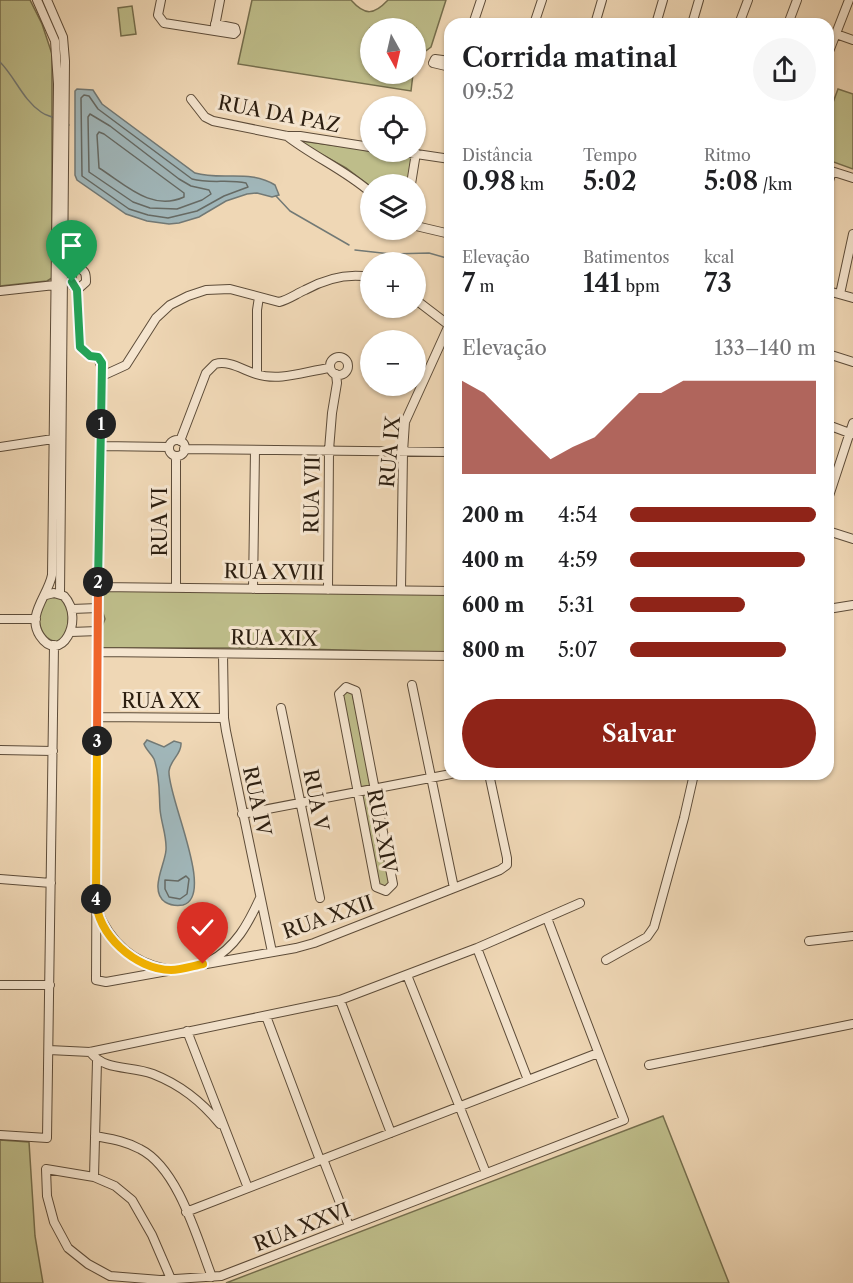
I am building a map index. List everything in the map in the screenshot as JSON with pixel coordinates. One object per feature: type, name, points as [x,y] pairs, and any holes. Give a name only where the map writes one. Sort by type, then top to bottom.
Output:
[{"type":"street","points":[[37,0],[51,30],[61,61]]},
{"type":"street","points":[[46,595],[60,594],[66,598],[72,609],[71,632],[65,642],[54,645],[47,643],[39,634],[36,619],[38,607],[46,595],[52,576],[53,439],[59,268],[63,37],[47,0]]},
{"type":"street","points":[[161,0],[158,15],[164,23],[214,27],[220,0]]},
{"type":"street","points":[[475,18],[481,0]]},
{"type":"street","points":[[536,18],[542,0]]},
{"type":"street","points":[[597,18],[602,0]]},
{"type":"street","points":[[658,18],[663,0]]},
{"type":"street","points":[[694,18],[699,0]]},
{"type":"street","points":[[741,18],[748,0]]},
{"type":"street","points":[[790,18],[797,0]]},
{"type":"street","points":[[834,39],[849,0]]},
{"type":"street","points":[[836,34],[853,40]]},
{"type":"street","points":[[444,60],[436,59],[433,63],[444,66]]},
{"type":"street","name":"RUA DA PAZ","points":[[191,99],[205,117],[213,121],[287,136],[360,145]]},
{"type":"street","points":[[287,136],[299,146],[360,183]]},
{"type":"street","points":[[426,155],[444,158]]},
{"type":"street","points":[[834,171],[853,178]]},
{"type":"street","points":[[426,228],[444,233]]},
{"type":"street","points":[[840,294],[853,234]]},
{"type":"street","points":[[102,376],[126,365],[156,318],[181,299],[194,293],[221,289],[237,290],[275,302],[282,302],[334,278],[360,277]]},
{"type":"street","points":[[0,291],[58,289]]},
{"type":"street","points":[[58,289],[60,594]]},
{"type":"street","points":[[77,290],[80,347],[90,356],[99,357],[102,369],[96,906],[106,930],[118,945],[142,962],[171,970]]},
{"type":"street","points":[[834,292],[853,298]]},
{"type":"street","points":[[257,374],[259,297]]},
{"type":"street","points":[[426,308],[444,322]]},
{"type":"street","name":"RUA IX","points":[[401,590],[403,452],[407,416],[444,337]]},
{"type":"street","points":[[834,356],[853,362]]},
{"type":"street","points":[[306,372],[334,358],[339,357],[346,360],[348,367],[334,401]]},
{"type":"street","points":[[334,358],[331,363],[337,383],[334,401]]},
{"type":"street","points":[[345,372],[306,372],[280,377],[257,374],[223,362],[212,366],[206,373],[182,445],[183,453],[176,456],[171,454],[169,447],[173,441],[182,445],[255,450],[444,452]]},
{"type":"street","name":"RUA VII","points":[[328,590],[329,450],[334,401]]},
{"type":"street","points":[[834,482],[853,423]]},
{"type":"street","points":[[834,428],[851,433]]},
{"type":"street","points":[[0,447],[53,439]]},
{"type":"street","points":[[101,446],[169,447]]},
{"type":"street","points":[[253,589],[255,450]]},
{"type":"street","name":"RUA VI","points":[[176,456],[176,588]]},
{"type":"street","points":[[834,533],[853,539]]},
{"type":"street","name":"RUA XVIII","points":[[98,587],[444,591]]},
{"type":"street","points":[[834,608],[853,605]]},
{"type":"street","points":[[72,609],[98,608]]},
{"type":"street","points":[[0,619],[36,619]]},
{"type":"street","points":[[71,632],[98,631]]},
{"type":"street","points":[[0,1135],[46,1138],[54,645]]},
{"type":"street","name":"RUA XIX","points":[[98,652],[444,656]]},
{"type":"street","name":"RUA IV","points":[[223,654],[224,718],[242,814],[273,952]]},
{"type":"street","points":[[412,685],[454,888]]},
{"type":"street","name":"RUA XIV","points":[[346,687],[356,691],[375,790],[393,884],[386,891],[376,887],[339,694],[346,687]]},
{"type":"street","name":"RUA V","points":[[281,708],[320,898]]},
{"type":"street","name":"RUA XX","points":[[98,717],[224,718]]},
{"type":"street","points":[[0,750],[52,751]]},
{"type":"street","points":[[242,814],[444,775]]},
{"type":"street","name":"RUA XXII","points":[[96,906],[95,975],[99,982],[314,943],[504,867],[507,862],[490,780]]},
{"type":"street","points":[[606,960],[647,937],[654,927],[693,780]]},
{"type":"street","points":[[0,879],[51,883]]},
{"type":"street","points":[[203,964],[225,951],[242,933],[260,898]]},
{"type":"street","points":[[49,1050],[90,1052],[340,1000],[477,948],[580,903]]},
{"type":"street","points":[[186,1212],[598,1053],[547,918]]},
{"type":"street","points":[[809,941],[853,936]]},
{"type":"street","points":[[477,948],[528,1080]]},
{"type":"street","points":[[407,975],[486,1173]]},
{"type":"street","points":[[0,985],[50,984]]},
{"type":"street","points":[[340,1000],[391,1133]]},
{"type":"street","points":[[266,1016],[349,1226]]},
{"type":"street","points":[[649,1065],[853,1024]]},
{"type":"street","points":[[187,1031],[248,1188]]},
{"type":"street","points":[[90,1052],[97,1061],[106,1065],[152,1074],[180,1086],[207,1108],[224,1129]]},
{"type":"street","name":"RUA XXVI","points":[[94,1177],[46,1169],[47,1196],[54,1222],[68,1248],[88,1264],[110,1276],[171,1279],[221,1276],[624,1120],[598,1053]]},
{"type":"street","points":[[97,1061],[94,1177],[115,1186],[132,1200],[152,1236],[171,1279]]},
{"type":"street","points":[[95,1136],[125,1142],[158,1161],[171,1178],[213,1277]]},
{"type":"shaded area","points":[[0,0],[30,0],[42,24],[52,54],[52,278],[47,281],[0,286]]},
{"type":"shaded area","points":[[252,0],[351,0],[361,9],[370,12],[378,9],[388,0],[446,0],[431,47],[426,51],[426,18],[360,18],[360,83],[238,64]]},
{"type":"shaded area","points":[[132,6],[136,34],[121,36],[118,8]]},
{"type":"shaded area","points":[[366,84],[412,84],[411,91]]},
{"type":"shaded area","points":[[838,89],[853,94],[853,169],[834,162],[834,100]]},
{"type":"shaded area","points":[[299,142],[360,149],[360,162],[411,162],[410,174],[360,174],[360,178],[346,168]]},
{"type":"shaded area","points":[[102,590],[444,593],[444,653],[269,648],[104,648],[101,646],[101,629],[105,619],[101,607]]},
{"type":"shaded area","points":[[50,596],[62,598],[69,610],[67,635],[57,642],[44,635],[39,622],[41,607]]},
{"type":"shaded area","points":[[346,691],[352,692],[371,783],[368,787],[359,788],[342,694]]},
{"type":"shaded area","points":[[362,795],[373,796],[390,883],[387,888],[379,887]]},
{"type":"shaded area","points":[[663,1116],[729,1283],[226,1283]]},
{"type":"shaded area","points":[[0,1140],[29,1142],[35,1236],[43,1283],[0,1283]]},
{"type":"water","points":[[77,89],[93,90],[102,104],[195,173],[245,176],[265,180],[275,185],[279,195],[272,197],[257,193],[247,194],[226,201],[199,217],[179,223],[147,221],[126,214],[77,180],[75,175],[75,91]]},
{"type":"water","points":[[147,740],[164,747],[174,741],[181,743],[180,750],[169,771],[170,784],[193,865],[192,898],[183,905],[165,902],[158,891],[166,845],[157,771],[154,759],[144,744]]},
{"type":"waterway","points":[[0,62],[35,107],[54,118]]},
{"type":"waterway","points":[[276,196],[290,211],[349,245]]},
{"type":"waterway","points":[[355,250],[391,254],[429,253],[444,257]]},
{"type":"route","points":[[72,282],[77,290],[80,347],[90,356],[98,357],[102,363],[96,906],[106,930],[118,945],[142,962],[171,970],[203,964]]}]
